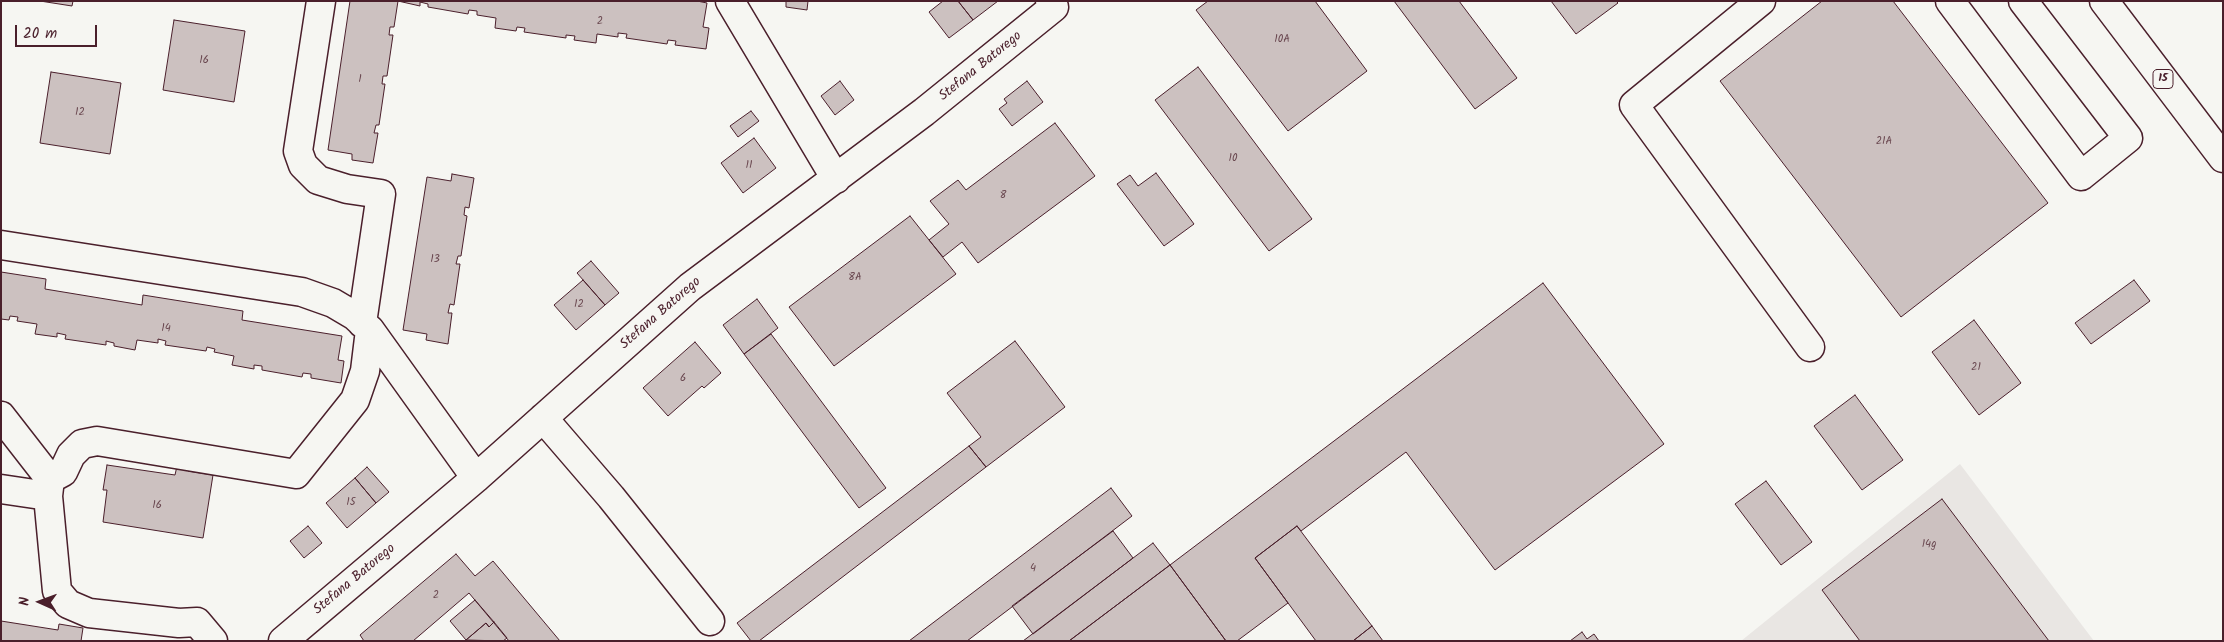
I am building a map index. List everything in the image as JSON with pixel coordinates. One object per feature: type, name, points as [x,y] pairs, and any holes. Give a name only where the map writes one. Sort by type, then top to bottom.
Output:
[{"type":"street","points":[[1,489],[49,487],[63,472],[72,456],[82,444],[97,441],[296,474],[355,400],[365,372],[366,326],[381,194],[347,189],[318,180],[303,165],[298,151],[321,1]]},
{"type":"street","points":[[730,1],[836,179]]},
{"type":"street","points":[[1761,1],[1634,105],[1810,347]]},
{"type":"street","points":[[1950,1],[2081,176],[2128,138],[2023,1]]},
{"type":"street","name":"15","points":[[2104,1],[2223,158]]},
{"type":"street","name":"Stefana Batorego","points":[[283,641],[476,478],[690,287],[924,112],[1052,4]]},
{"type":"street","points":[[1,245],[302,292],[334,303],[366,326],[476,478]]},
{"type":"street","points":[[1,416],[49,487],[57,591],[68,604],[89,613],[179,623],[197,622],[213,641]]},
{"type":"street","points":[[543,418],[611,497],[710,621]]},
{"type":"shaded area","points":[[1960,464],[2094,641],[1741,641]]},
{"type":"building","points":[[40,1],[73,1],[72,6]]},
{"type":"building","points":[[350,1],[398,1],[394,27],[390,27],[389,35],[393,35],[387,76],[383,76],[382,84],[385,84],[379,125],[376,125],[374,133],[378,133],[373,163],[352,160],[352,154],[328,150]]},
{"type":"building","points":[[398,1],[697,1],[707,3],[703,27],[709,28],[706,49],[675,45],[676,41],[668,40],[667,44],[626,38],[627,34],[618,33],[618,37],[597,34],[596,43],[574,40],[575,36],[566,35],[566,38],[524,32],[525,28],[517,27],[516,31],[495,28],[496,18],[477,15],[477,11],[469,10],[468,14],[428,7],[428,4],[420,2],[420,6]]},
{"type":"building","points":[[786,1],[808,1],[807,10],[786,7]]},
{"type":"building","points":[[943,1],[958,1],[973,20],[949,38],[929,12]]},
{"type":"building","points":[[958,1],[998,1],[973,20]]},
{"type":"building","points":[[1208,1],[1315,1],[1367,71],[1288,131],[1196,10]]},
{"type":"building","points":[[1394,1],[1459,1],[1517,78],[1475,109]]},
{"type":"building","points":[[1551,1],[1616,1],[1618,3],[1576,34]]},
{"type":"building","points":[[1822,1],[1893,1],[2048,203],[1901,317],[1720,81]]},
{"type":"building","points":[[174,20],[245,31],[234,102],[163,90]]},
{"type":"building","points":[[1198,67],[1312,219],[1269,251],[1155,100]]},
{"type":"building","points":[[51,72],[121,83],[110,154],[40,143]]},
{"type":"building","points":[[840,81],[854,100],[835,115],[821,96]]},
{"type":"building","points":[[1027,81],[1043,102],[1012,126],[999,109],[1007,103],[1004,99]]},
{"type":"building","points":[[751,111],[759,121],[738,137],[730,126]]},
{"type":"building","points":[[1055,123],[1095,176],[978,263],[962,242],[943,257],[929,240],[949,224],[930,201],[958,180],[966,190]]},
{"type":"building","points":[[754,138],[776,168],[743,193],[721,163]]},
{"type":"building","points":[[1156,173],[1194,224],[1164,246],[1117,184],[1130,175],[1138,186]]},
{"type":"building","points":[[452,174],[474,178],[469,208],[465,207],[464,215],[467,216],[461,256],[458,256],[456,264],[460,264],[454,305],[450,304],[448,313],[452,313],[448,344],[426,340],[427,334],[403,330],[427,177],[451,181]]},
{"type":"building","points":[[910,216],[956,274],[834,366],[789,307]]},
{"type":"building","points":[[591,261],[619,293],[605,305],[577,273]]},
{"type":"building","points":[[1,272],[46,279],[45,289],[142,305],[143,295],[243,311],[242,320],[342,336],[338,360],[344,361],[341,383],[311,378],[311,374],[303,373],[302,377],[262,370],[262,366],[254,365],[254,369],[232,365],[234,356],[214,352],[215,349],[207,347],[206,351],[165,345],[166,341],[158,339],[158,343],[137,340],[135,350],[114,346],[114,343],[106,341],[106,345],[65,339],[66,335],[57,333],[57,337],[35,334],[37,324],[17,321],[18,317],[10,316],[9,320],[1,319]]},
{"type":"building","points":[[583,280],[605,305],[576,330],[554,305]]},
{"type":"building","points":[[2134,280],[2150,301],[2091,344],[2075,323]]},
{"type":"building","points":[[1543,283],[1664,444],[1495,570],[1406,452],[1301,531],[1297,526],[1255,558],[1288,603],[1237,641],[1226,641],[1170,565]]},
{"type":"building","points":[[757,299],[778,328],[744,354],[723,325]]},
{"type":"building","points":[[1974,320],[2021,383],[1979,415],[1932,352]]},
{"type":"building","points":[[771,334],[886,488],[859,508],[744,354]]},
{"type":"building","points":[[1015,341],[1065,407],[986,467],[969,446],[981,437],[947,393]]},
{"type":"building","points":[[695,342],[721,373],[704,388],[702,386],[668,416],[643,388]]},
{"type":"building","points":[[1855,395],[1903,460],[1862,490],[1814,426]]},
{"type":"building","points":[[969,446],[986,467],[759,641],[751,641],[737,623]]},
{"type":"building","points":[[107,465],[175,475],[177,466],[188,468],[188,471],[213,475],[203,538],[103,522],[107,490],[103,490]]},
{"type":"building","points":[[367,467],[389,492],[376,503],[355,478]]},
{"type":"building","points":[[355,478],[376,503],[347,528],[326,503]]},
{"type":"building","points":[[1766,481],[1812,542],[1781,565],[1735,504]]},
{"type":"building","points":[[1111,488],[1132,516],[967,641],[909,641]]},
{"type":"building","points":[[1942,499],[2049,641],[1860,641],[1822,590]]},
{"type":"building","points":[[308,526],[322,543],[304,558],[290,541]]},
{"type":"building","points":[[1297,526],[1372,626],[1353,641],[1316,641],[1255,558]]},
{"type":"building","points":[[1113,531],[1133,558],[1033,634],[1012,606]]},
{"type":"building","points":[[1153,543],[1170,565],[1069,641],[1023,641]]},
{"type":"building","points":[[456,554],[475,576],[493,561],[560,641],[509,641],[469,593],[413,641],[364,641],[360,635]]},
{"type":"building","points":[[1170,565],[1226,641],[1069,641]]},
{"type":"building","points":[[475,600],[494,622],[489,627],[486,623],[466,640],[450,621]]},
{"type":"building","points":[[1,621],[58,630],[59,624],[83,628],[81,641],[1,641]]},
{"type":"building","points":[[494,622],[507,638],[503,641],[466,640],[486,623],[489,627]]},
{"type":"building","points":[[1372,626],[1383,641],[1353,641]]},
{"type":"building","points":[[1582,632],[1587,639],[1594,634],[1599,641],[1570,641]]}]
